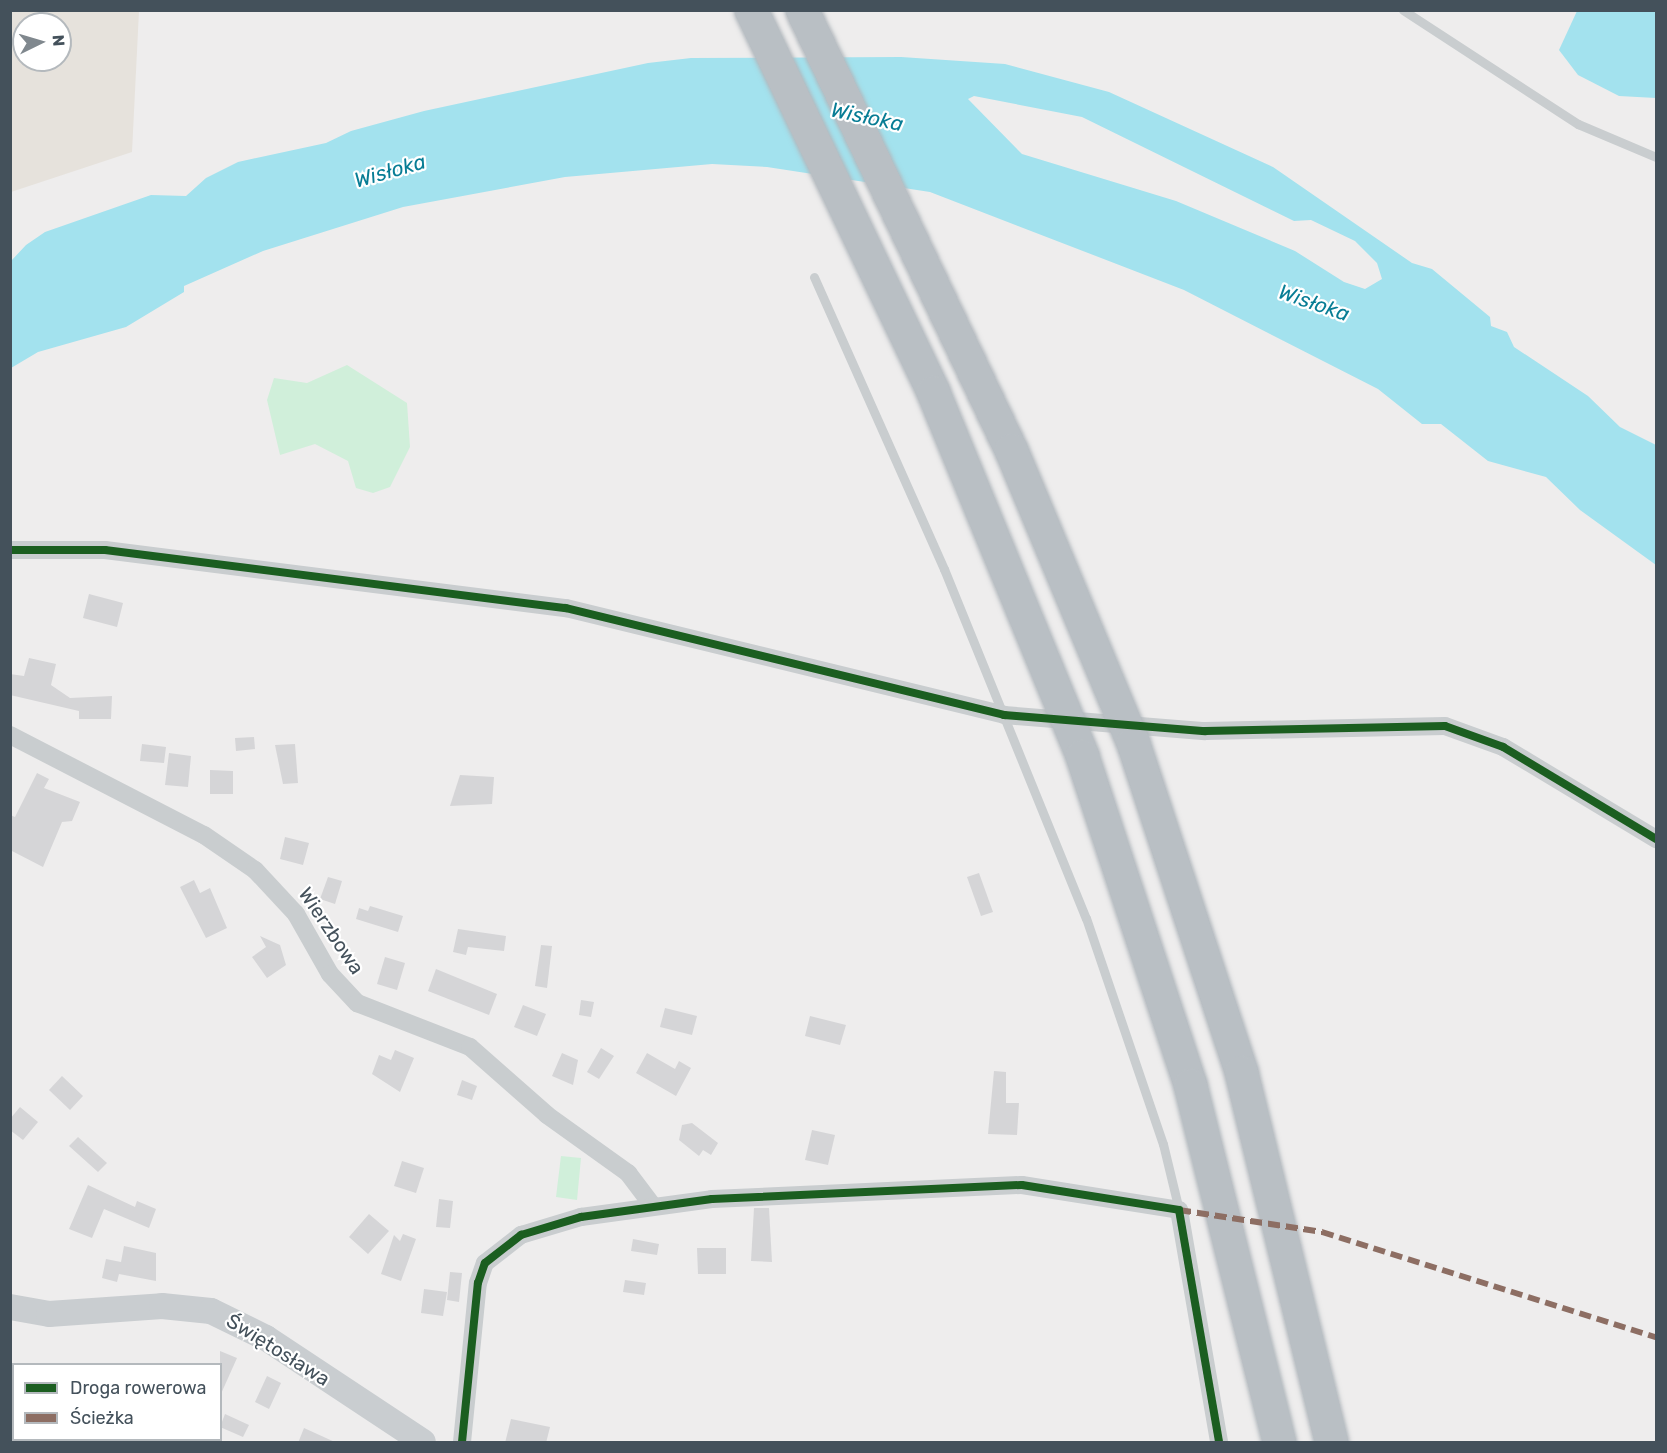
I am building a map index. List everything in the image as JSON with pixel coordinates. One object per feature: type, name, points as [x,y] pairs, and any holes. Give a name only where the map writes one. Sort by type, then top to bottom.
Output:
[{"type":"highway","points":[[751,10],[963,461],[1090,777],[1190,1085],[1279,1443]]},
{"type":"highway","points":[[802,10],[1011,450],[1133,743],[1238,1061],[1288,1246],[1331,1443]]},
{"type":"street","points":[[10,550],[117,552],[566,608],[1004,715],[1204,731],[1445,726],[1503,747],[1656,839]]},
{"type":"street","name":"Wierzbowa","points":[[10,735],[221,847],[284,898],[330,974],[357,1002],[470,1047],[497,1068],[547,1115],[628,1173],[653,1206]]},
{"type":"street","points":[[462,1443],[471,1321],[484,1263],[539,1228],[653,1206],[1022,1185],[1179,1210],[1219,1443]]},
{"type":"street","name":"Świętosława","points":[[10,1307],[49,1314],[162,1306],[211,1311],[266,1338],[423,1443]]},
{"type":"lane","points":[[1402,10],[1578,124],[1656,157]]},
{"type":"lane","points":[[814,278],[1004,715],[1086,918],[1163,1144],[1179,1210]]},
{"type":"green space","points":[[347,365],[407,403],[410,447],[390,487],[373,493],[356,488],[348,461],[315,444],[280,455],[267,400],[274,378],[307,383]]},
{"type":"green space","points":[[561,1156],[581,1158],[577,1200],[556,1197]]},
{"type":"sand","points":[[10,11],[139,11],[132,152],[11,192]]},
{"type":"water","points":[[1577,11],[1656,11],[1656,98],[1619,96],[1578,75],[1559,50]]},
{"type":"water","name":"Wisłoka","points":[[901,57],[1005,64],[1109,92],[1273,167],[1412,263],[1432,269],[1490,317],[1491,326],[1507,332],[1514,347],[1588,396],[1620,427],[1656,445],[1656,565],[1580,510],[1546,477],[1488,461],[1441,424],[1422,424],[1378,389],[1184,290],[930,192],[767,167],[712,164],[565,177],[403,207],[263,251],[184,286],[184,292],[126,327],[38,352],[11,368],[11,261],[26,245],[45,232],[151,195],[186,196],[206,178],[238,162],[326,143],[351,131],[424,111],[648,63],[691,58]],"holes":[[[974,96],[1082,117],[1294,221],[1311,220],[1355,241],[1377,263],[1382,279],[1365,289],[1344,282],[1295,251],[1176,201],[1022,154],[968,99]]]},
{"type":"building","points":[[89,594],[123,603],[117,627],[83,618]]},
{"type":"building","points":[[29,658],[56,664],[51,685],[70,698],[112,696],[111,719],[79,719],[79,711],[10,695],[10,674],[24,676]]},
{"type":"building","points":[[254,737],[255,749],[236,751],[235,738]]},
{"type":"building","points":[[142,744],[166,747],[164,763],[140,761]]},
{"type":"building","points":[[295,744],[298,783],[283,784],[275,745]]},
{"type":"building","points":[[169,753],[191,756],[188,787],[165,785]]},
{"type":"building","points":[[210,770],[233,771],[233,794],[210,794]]},
{"type":"building","points":[[37,773],[49,779],[44,788],[80,802],[72,821],[62,822],[43,867],[10,850],[10,815],[15,817]]},
{"type":"building","points":[[460,775],[494,777],[492,804],[450,806]]},
{"type":"building","points":[[285,837],[309,843],[303,865],[280,859]]},
{"type":"building","points":[[979,873],[993,912],[981,916],[967,877]]},
{"type":"building","points":[[328,877],[342,881],[335,904],[320,899]]},
{"type":"building","points":[[194,880],[200,893],[210,888],[227,928],[206,938],[180,887]]},
{"type":"building","points":[[370,906],[403,916],[398,932],[356,919],[359,908],[368,911]]},
{"type":"building","points":[[458,929],[506,936],[504,951],[468,947],[466,955],[453,952]]},
{"type":"building","points":[[260,936],[280,945],[286,965],[267,978],[252,957],[266,947]]},
{"type":"building","points":[[541,945],[552,946],[547,988],[535,986]]},
{"type":"building","points":[[385,957],[405,963],[397,990],[377,984]]},
{"type":"building","points":[[436,969],[497,994],[489,1015],[428,991]]},
{"type":"building","points":[[581,1000],[594,1002],[591,1017],[579,1015]]},
{"type":"building","points":[[523,1005],[546,1014],[537,1036],[514,1027]]},
{"type":"building","points":[[665,1008],[697,1016],[692,1035],[660,1027]]},
{"type":"building","points":[[810,1016],[846,1025],[840,1045],[805,1036]]},
{"type":"building","points":[[601,1048],[614,1056],[599,1079],[587,1072]]},
{"type":"building","points":[[395,1050],[414,1058],[400,1092],[372,1074],[379,1055],[391,1060]]},
{"type":"building","points":[[562,1053],[578,1060],[573,1085],[552,1076]]},
{"type":"building","points":[[647,1053],[675,1069],[679,1061],[691,1068],[676,1096],[636,1073]]},
{"type":"building","points":[[994,1071],[1006,1072],[1006,1103],[1019,1103],[1017,1135],[988,1134]]},
{"type":"building","points":[[62,1076],[83,1096],[70,1110],[49,1090]]},
{"type":"building","points":[[462,1080],[477,1086],[472,1100],[457,1095]]},
{"type":"building","points":[[20,1107],[38,1122],[23,1140],[10,1130],[10,1119]]},
{"type":"building","points":[[692,1123],[718,1143],[711,1155],[703,1150],[699,1156],[679,1140],[682,1125]]},
{"type":"building","points":[[812,1130],[835,1135],[828,1165],[805,1160]]},
{"type":"building","points":[[78,1137],[107,1163],[98,1172],[69,1146]]},
{"type":"building","points":[[402,1161],[424,1168],[416,1193],[394,1186]]},
{"type":"building","points":[[88,1185],[135,1207],[137,1201],[156,1209],[149,1228],[104,1209],[92,1238],[69,1229]]},
{"type":"building","points":[[439,1199],[453,1201],[450,1228],[436,1227]]},
{"type":"building","points":[[754,1208],[769,1208],[772,1262],[751,1261]]},
{"type":"building","points":[[369,1214],[389,1231],[368,1254],[349,1237]]},
{"type":"building","points":[[403,1234],[416,1239],[401,1281],[381,1274],[394,1235],[400,1241]]},
{"type":"building","points":[[633,1239],[659,1244],[657,1255],[631,1251]]},
{"type":"building","points":[[124,1246],[156,1253],[156,1281],[119,1274],[117,1282],[102,1278],[106,1259],[121,1262]]},
{"type":"building","points":[[697,1248],[726,1248],[726,1274],[698,1274]]},
{"type":"building","points":[[450,1272],[462,1273],[459,1302],[447,1300]]},
{"type":"building","points":[[625,1280],[646,1283],[644,1295],[623,1292]]},
{"type":"building","points":[[424,1289],[447,1292],[443,1316],[421,1313]]},
{"type":"building","points":[[220,1351],[237,1358],[222,1392],[222,1363],[220,1363]]},
{"type":"building","points":[[267,1376],[281,1383],[269,1409],[255,1402]]},
{"type":"building","points":[[225,1414],[249,1425],[243,1437],[222,1428]]},
{"type":"building","points":[[511,1419],[550,1427],[546,1443],[505,1443]]},
{"type":"building","points":[[304,1428],[337,1443],[298,1443]]},
{"type":"marked path","points":[[1179,1210],[1322,1232],[1656,1337]]},
{"type":"cycle path","points":[[10,550],[105,550],[566,608],[1004,715],[1205,731],[1445,726],[1503,747],[1656,839]]},
{"type":"cycle path","points":[[462,1442],[478,1283],[485,1263],[521,1235],[581,1217],[712,1199],[1022,1185],[1179,1210],[1219,1442]]}]
